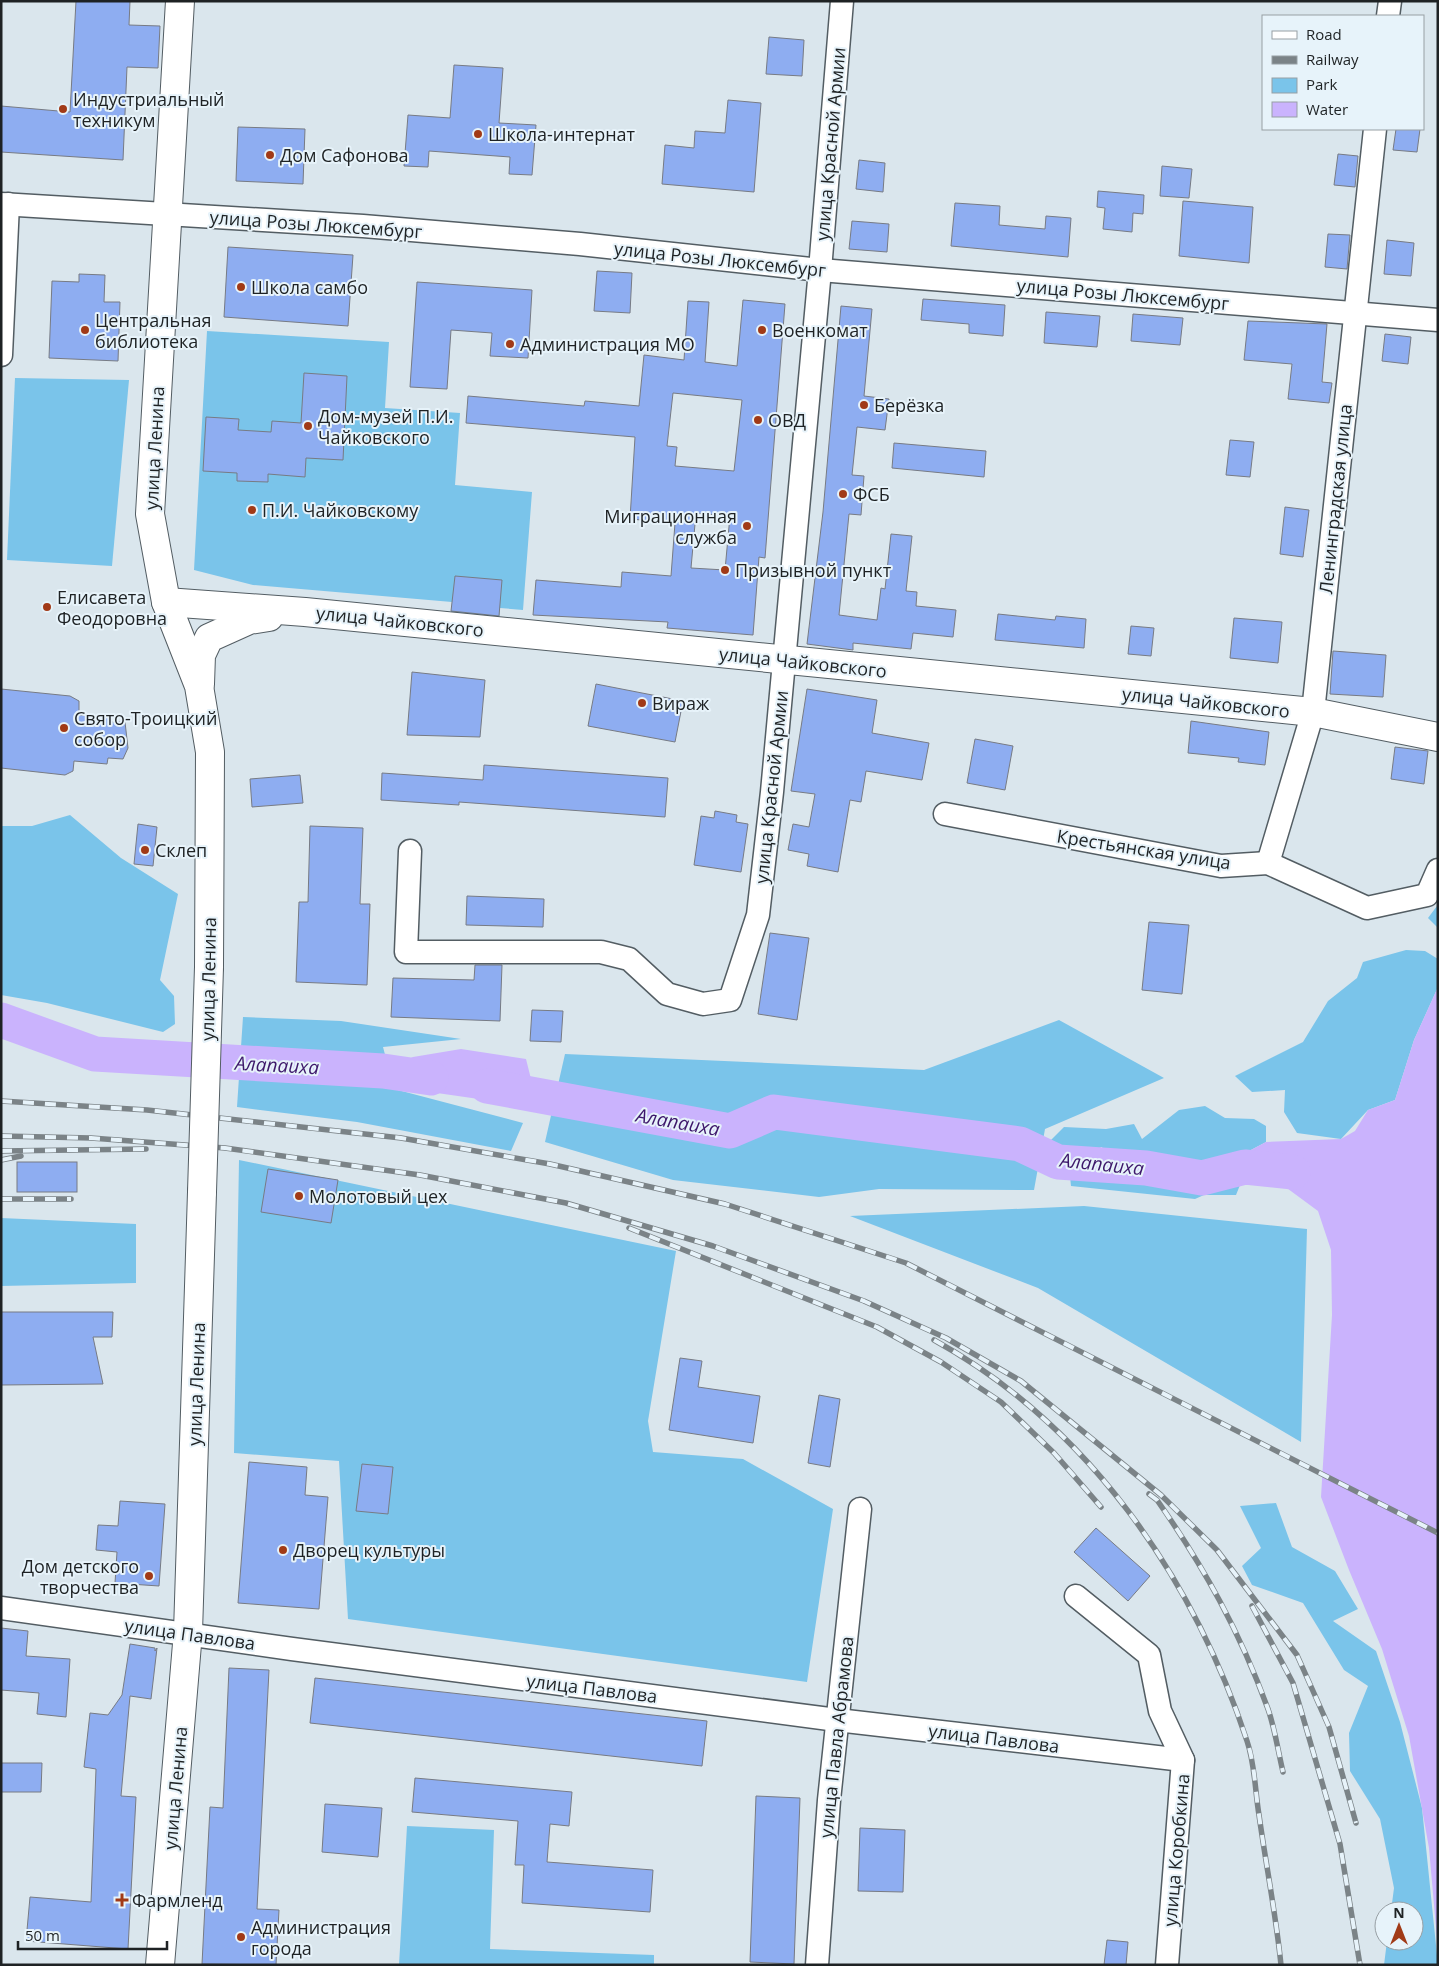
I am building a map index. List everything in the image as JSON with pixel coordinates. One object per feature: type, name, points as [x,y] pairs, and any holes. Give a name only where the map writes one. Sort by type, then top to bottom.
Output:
[{"type":"main road","name":"улица Ленина","points":[[160,1965],[188,1632],[209,967],[210,752],[200,686],[166,602],[150,514],[166,214],[180,1]]},
{"type":"main road","name":"улица Чайковского","points":[[166,602],[305,612],[1313,712],[1438,737]]},
{"type":"main road","points":[[200,686],[201,655],[209,638],[249,620],[305,612]]},
{"type":"street","name":"улица Красной Армии","points":[[410,851],[406,952],[601,952],[629,959],[668,994],[703,1004],[730,1000],[758,915],[772,792],[820,270],[842,1]]},
{"type":"street","points":[[1388,15],[1390,1]]},
{"type":"street","name":"Ленинградская улица","points":[[1268,863],[1313,712],[1375,130]]},
{"type":"street","name":"улица Розы Люксембург","points":[[5,204],[363,226],[580,244],[820,270],[1438,320]]},
{"type":"street","points":[[1,355],[5,204]]},
{"type":"street","name":"Крестьянская улица","points":[[946,814],[1221,866],[1268,863],[1367,908],[1426,895],[1438,870]]},
{"type":"street","name":"улица Павла Абрамова","points":[[817,1965],[837,1720],[860,1509]]},
{"type":"street","name":"улица Коробкина","points":[[1076,1596],[1149,1655],[1160,1711],[1184,1760],[1167,1965]]},
{"type":"street","name":"улица Павлова","points":[[1,1608],[188,1632],[292,1649],[837,1720],[1184,1760]]},
{"type":"green space","points":[[207,331],[389,342],[385,408],[460,413],[455,485],[532,492],[523,610],[500,608],[499,622],[451,617],[452,602],[253,585],[194,570]]},
{"type":"green space","points":[[15,378],[129,380],[112,566],[7,560]]},
{"type":"green space","points":[[70,815],[121,858],[178,894],[160,980],[174,996],[175,1024],[163,1032],[47,1003],[1,995],[1,826],[32,826]]},
{"type":"green space","points":[[1438,906],[1438,928],[1428,918]]},
{"type":"green space","points":[[1406,950],[1425,951],[1438,959],[1438,987],[1414,1040],[1395,1100],[1368,1110],[1341,1139],[1297,1133],[1284,1112],[1285,1090],[1252,1092],[1235,1076],[1303,1042],[1328,1001],[1357,978],[1363,962]]},
{"type":"green space","points":[[243,1017],[341,1021],[461,1039],[383,1047],[394,1089],[523,1123],[511,1151],[357,1122],[237,1107]]},
{"type":"green space","points":[[1059,1020],[1164,1078],[1045,1129],[1034,1190],[879,1189],[819,1197],[673,1180],[545,1142],[565,1054],[924,1070]]},
{"type":"green space","points":[[1205,1106],[1225,1118],[1254,1119],[1266,1126],[1266,1142],[1249,1151],[1227,1156],[1200,1172],[1187,1164],[1106,1158],[1102,1147],[1077,1157],[1053,1157],[1046,1145],[1064,1127],[1106,1129],[1134,1124],[1142,1139],[1179,1110]]},
{"type":"green space","points":[[239,1160],[676,1251],[648,1421],[653,1452],[743,1459],[833,1509],[807,1682],[348,1619],[339,1461],[234,1453]]},
{"type":"green space","points":[[1070,1176],[1196,1188],[1236,1178],[1242,1180],[1236,1195],[1204,1195],[1195,1199],[1071,1186]]},
{"type":"green space","points":[[1084,1206],[1307,1229],[1301,1442],[1038,1288],[850,1216]]},
{"type":"green space","points":[[1,1218],[136,1224],[136,1283],[1,1286]]},
{"type":"green space","points":[[1276,1503],[1292,1547],[1335,1571],[1358,1609],[1333,1621],[1376,1651],[1400,1722],[1422,1808],[1438,1965],[1384,1965],[1386,1951],[1424,1951],[1424,1901],[1392,1901],[1394,1888],[1380,1819],[1350,1771],[1349,1733],[1368,1686],[1344,1670],[1303,1603],[1252,1585],[1242,1566],[1261,1548],[1240,1506]]},
{"type":"green space","points":[[407,1826],[494,1830],[490,1949],[654,1955],[654,1965],[399,1965]]},
{"type":"water","points":[[1438,987],[1438,1950],[1429,1848],[1409,1736],[1382,1649],[1321,1497],[1332,1315],[1331,1250],[1318,1211],[1280,1183],[1247,1183],[1245,1167],[1249,1151],[1266,1142],[1341,1139],[1355,1131],[1368,1110],[1395,1100],[1414,1040]]},
{"type":"water","points":[[461,1049],[526,1059],[535,1095],[521,1105],[437,1093],[383,1071],[413,1057]]},
{"type":"building","points":[[76,1],[130,1],[129,25],[160,26],[158,68],[127,67],[123,160],[1,152],[1,106],[70,112]]},
{"type":"building","points":[[769,37],[804,40],[802,76],[766,74]]},
{"type":"building","points":[[454,65],[503,68],[499,123],[536,125],[532,175],[509,174],[510,157],[429,151],[428,167],[404,166],[408,115],[450,118]]},
{"type":"building","points":[[728,100],[761,103],[754,192],[662,184],[665,145],[694,148],[695,131],[725,133]]},
{"type":"building","name":"Дом Сафонова","points":[[238,127],[305,129],[303,184],[236,181]]},
{"type":"building","points":[[1396,130],[1420,130],[1417,152],[1393,150]]},
{"type":"building","points":[[1338,154],[1358,156],[1355,187],[1334,185]]},
{"type":"building","points":[[859,160],[885,163],[883,192],[856,189]]},
{"type":"building","points":[[1162,166],[1192,169],[1189,198],[1160,196]]},
{"type":"building","points":[[1098,191],[1144,195],[1143,214],[1133,213],[1132,232],[1103,229],[1105,208],[1097,207]]},
{"type":"building","points":[[1183,201],[1253,207],[1249,263],[1179,256]]},
{"type":"building","points":[[955,203],[1000,206],[999,225],[1045,229],[1046,216],[1071,218],[1068,257],[951,246]]},
{"type":"building","points":[[852,221],[889,224],[887,252],[849,249]]},
{"type":"building","points":[[1328,234],[1350,235],[1347,269],[1325,267]]},
{"type":"building","points":[[1387,240],[1414,243],[1411,276],[1384,274]]},
{"type":"building","points":[[228,247],[353,255],[348,326],[224,317]]},
{"type":"building","points":[[597,271],[632,273],[630,313],[594,311]]},
{"type":"building","name":"Центральная библиотека","points":[[79,274],[105,275],[104,302],[120,302],[118,361],[49,358],[52,281],[79,282]]},
{"type":"building","name":"Администрация МО","points":[[417,282],[532,290],[528,358],[490,356],[492,333],[451,330],[447,389],[410,387]]},
{"type":"building","points":[[923,299],[1005,305],[1003,336],[969,333],[969,324],[921,320]]},
{"type":"building","points":[[743,300],[785,304],[765,558],[759,557],[753,635],[667,628],[668,622],[533,615],[536,580],[621,587],[622,572],[671,576],[675,523],[630,519],[635,437],[466,423],[468,396],[584,406],[585,401],[639,406],[644,355],[684,360],[688,301],[709,302],[705,362],[737,366]],"holes":[[[673,393],[742,400],[734,471],[675,466],[677,447],[667,446]],[[696,513],[730,516],[725,570],[691,568]]]},
{"type":"building","points":[[841,306],[872,309],[864,396],[889,399],[885,430],[857,427],[852,475],[864,476],[861,515],[849,514],[839,615],[877,620],[881,588],[885,589],[891,534],[912,536],[906,591],[917,592],[916,606],[956,610],[953,637],[913,633],[911,649],[853,643],[853,650],[807,644],[823,512]]},
{"type":"building","points":[[1046,312],[1100,316],[1097,347],[1044,343]]},
{"type":"building","points":[[1133,314],[1183,318],[1180,345],[1131,341]]},
{"type":"building","points":[[1248,321],[1327,324],[1322,382],[1332,383],[1329,403],[1288,399],[1292,364],[1244,360]]},
{"type":"building","points":[[1385,334],[1411,337],[1408,364],[1382,361]]},
{"type":"building","name":"Дом-музей П.И. Чайковского","points":[[304,373],[347,376],[343,460],[306,458],[305,477],[268,474],[268,482],[237,481],[237,473],[203,471],[206,417],[239,419],[238,430],[271,432],[272,421],[301,423]]},
{"type":"building","points":[[1230,440],[1254,442],[1250,477],[1226,475]]},
{"type":"building","points":[[894,443],[986,451],[984,477],[892,468]]},
{"type":"building","points":[[1285,507],[1309,510],[1303,557],[1280,554]]},
{"type":"building","points":[[455,576],[502,580],[499,616],[451,611]]},
{"type":"building","points":[[998,614],[1055,620],[1056,616],[1086,619],[1084,648],[995,640]]},
{"type":"building","points":[[1234,618],[1282,622],[1278,663],[1230,658]]},
{"type":"building","points":[[1131,626],[1154,628],[1151,656],[1128,654]]},
{"type":"building","points":[[1333,651],[1386,655],[1383,697],[1330,694]]},
{"type":"building","points":[[412,672],[485,680],[480,737],[407,735]]},
{"type":"building","points":[[596,684],[683,701],[675,742],[588,726]]},
{"type":"building","name":"Свято-Троицкий собор","points":[[1,689],[70,696],[79,701],[79,715],[111,716],[110,722],[125,722],[128,748],[123,759],[108,758],[107,764],[74,761],[73,771],[65,775],[1,768]]},
{"type":"building","points":[[807,689],[877,700],[872,733],[929,743],[922,780],[866,771],[861,802],[850,800],[838,872],[807,866],[809,854],[788,850],[793,824],[809,827],[815,794],[791,791]]},
{"type":"building","points":[[1191,721],[1269,732],[1265,765],[1238,762],[1239,758],[1188,753]]},
{"type":"building","points":[[975,739],[1013,746],[1005,790],[967,783]]},
{"type":"building","points":[[1395,747],[1428,751],[1424,784],[1391,779]]},
{"type":"building","points":[[484,765],[668,778],[665,817],[459,802],[459,805],[381,800],[382,773],[483,780]]},
{"type":"building","points":[[300,775],[303,803],[252,807],[250,779]]},
{"type":"building","points":[[715,811],[737,815],[736,822],[748,824],[741,872],[694,865],[701,816],[714,818]]},
{"type":"building","name":"Склеп","points":[[138,824],[157,827],[153,866],[134,864]]},
{"type":"building","points":[[310,826],[363,828],[360,904],[370,904],[367,985],[296,982],[299,902],[308,902]]},
{"type":"building","points":[[467,896],[544,899],[543,927],[466,925]]},
{"type":"building","points":[[1149,922],[1189,925],[1182,994],[1142,990]]},
{"type":"building","points":[[770,933],[809,938],[797,1020],[758,1014]]},
{"type":"building","points":[[475,965],[502,965],[500,1021],[391,1017],[393,978],[474,980]]},
{"type":"building","points":[[532,1010],[563,1011],[561,1042],[530,1041]]},
{"type":"building","points":[[17,1162],[77,1162],[77,1192],[17,1192]]},
{"type":"building","name":"Молотовый цех","points":[[268,1169],[338,1180],[331,1223],[261,1212]]},
{"type":"building","points":[[1,1312],[113,1312],[112,1337],[93,1337],[103,1384],[1,1385]]},
{"type":"building","points":[[680,1358],[702,1361],[698,1387],[760,1396],[753,1443],[669,1430]]},
{"type":"building","points":[[819,1395],[840,1399],[830,1467],[808,1463]]},
{"type":"building","name":"Дворец культуры","points":[[249,1462],[307,1467],[305,1495],[328,1497],[319,1609],[238,1603]]},
{"type":"building","points":[[362,1464],[393,1467],[388,1514],[356,1511]]},
{"type":"building","points":[[120,1501],[165,1504],[159,1586],[115,1583],[117,1552],[96,1550],[98,1525],[118,1526]]},
{"type":"building","points":[[1096,1528],[1150,1576],[1128,1601],[1074,1552]]},
{"type":"building","points":[[1,1628],[28,1631],[26,1656],[70,1659],[66,1717],[37,1714],[39,1693],[1,1690]]},
{"type":"building","points":[[130,1644],[155,1648],[155,1651],[157,1648],[151,1699],[130,1696],[121,1796],[136,1797],[128,1949],[26,1941],[30,1897],[91,1902],[96,1769],[84,1767],[90,1713],[108,1715],[122,1695]]},
{"type":"building","points":[[229,1668],[269,1670],[257,1909],[279,1910],[276,1965],[202,1964],[210,1807],[223,1808]]},
{"type":"building","points":[[315,1678],[707,1721],[702,1766],[310,1723]]},
{"type":"building","points":[[1,1763],[42,1763],[41,1792],[1,1792]]},
{"type":"building","points":[[415,1778],[572,1792],[569,1826],[550,1824],[547,1862],[653,1870],[650,1912],[522,1903],[524,1865],[515,1865],[518,1821],[412,1812]]},
{"type":"building","points":[[756,1796],[800,1798],[794,1964],[750,1962]]},
{"type":"building","points":[[325,1804],[382,1808],[378,1857],[322,1852]]},
{"type":"building","points":[[860,1828],[905,1830],[903,1892],[858,1891]]},
{"type":"building","points":[[1107,1940],[1128,1942],[1126,1965],[1104,1965]]},
{"type":"waterway","name":"Алапаиха","points":[[1,1020],[95,1054],[383,1071],[431,1078]]},
{"type":"waterway","name":"Алапаиха","points":[[487,1086],[730,1131],[774,1112],[1020,1144],[1058,1162],[1146,1168],[1202,1178],[1245,1167],[1293,1172]]},
{"type":"railway","points":[[1,1101],[147,1110],[401,1138],[550,1164],[725,1204],[906,1263],[1438,1533]]},
{"type":"railway","points":[[1,1136],[91,1138],[225,1148],[420,1175],[566,1203],[713,1246],[864,1301],[946,1338],[1021,1381],[1161,1495],[1217,1550],[1297,1655],[1329,1727],[1356,1823]]},
{"type":"railway","points":[[1,1151],[146,1149]]},
{"type":"railway","points":[[1,1160],[21,1156]]},
{"type":"railway","points":[[1,1199],[71,1199]]},
{"type":"railway","points":[[629,1228],[877,1327],[941,1362],[1001,1402],[1054,1453],[1101,1507]]},
{"type":"railway","points":[[934,1340],[989,1375],[1040,1415],[1086,1461],[1128,1511],[1165,1564],[1197,1621],[1224,1680],[1250,1750],[1281,1965]]},
{"type":"railway","points":[[1149,1494],[1157,1500],[1190,1550],[1233,1627],[1268,1709],[1283,1772]]},
{"type":"railway","points":[[1252,1606],[1293,1683],[1340,1844],[1360,1965]]},
{"type":"place","name":"Индустриальный техникум","points":[[63,109]]},
{"type":"place","name":"Школа-интернат","points":[[478,134]]},
{"type":"place","name":"Дом Сафонова","points":[[270,155]]},
{"type":"place","name":"Школа самбо","points":[[241,287]]},
{"type":"place","name":"Центральная библиотека","points":[[85,330]]},
{"type":"place","name":"Военкомат","points":[[762,330]]},
{"type":"place","name":"Администрация МО","points":[[510,344]]},
{"type":"place","name":"Берёзка","points":[[864,405]]},
{"type":"place","name":"ОВД","points":[[758,420]]},
{"type":"place","name":"Дом-музей П.И. Чайковского","points":[[308,426]]},
{"type":"place","name":"ФСБ","points":[[843,494]]},
{"type":"place","name":"П.И. Чайковскому","points":[[252,510]]},
{"type":"place","name":"Миграционная служба","points":[[747,526]]},
{"type":"place","name":"Призывной пункт","points":[[725,570]]},
{"type":"place","name":"Елисавета Феодоровна","points":[[47,607]]},
{"type":"place","name":"Вираж","points":[[642,703]]},
{"type":"place","name":"Свято-Троицкий собор","points":[[64,728]]},
{"type":"place","name":"Склеп","points":[[145,850]]},
{"type":"place","name":"Молотовый цех","points":[[299,1196]]},
{"type":"place","name":"Дворец культуры","points":[[283,1550]]},
{"type":"place","name":"Дом детского творчества","points":[[149,1576]]},
{"type":"place","name":"Фармленд","points":[[122,1900]]},
{"type":"place","name":"Администрация города","points":[[241,1937]]}]
